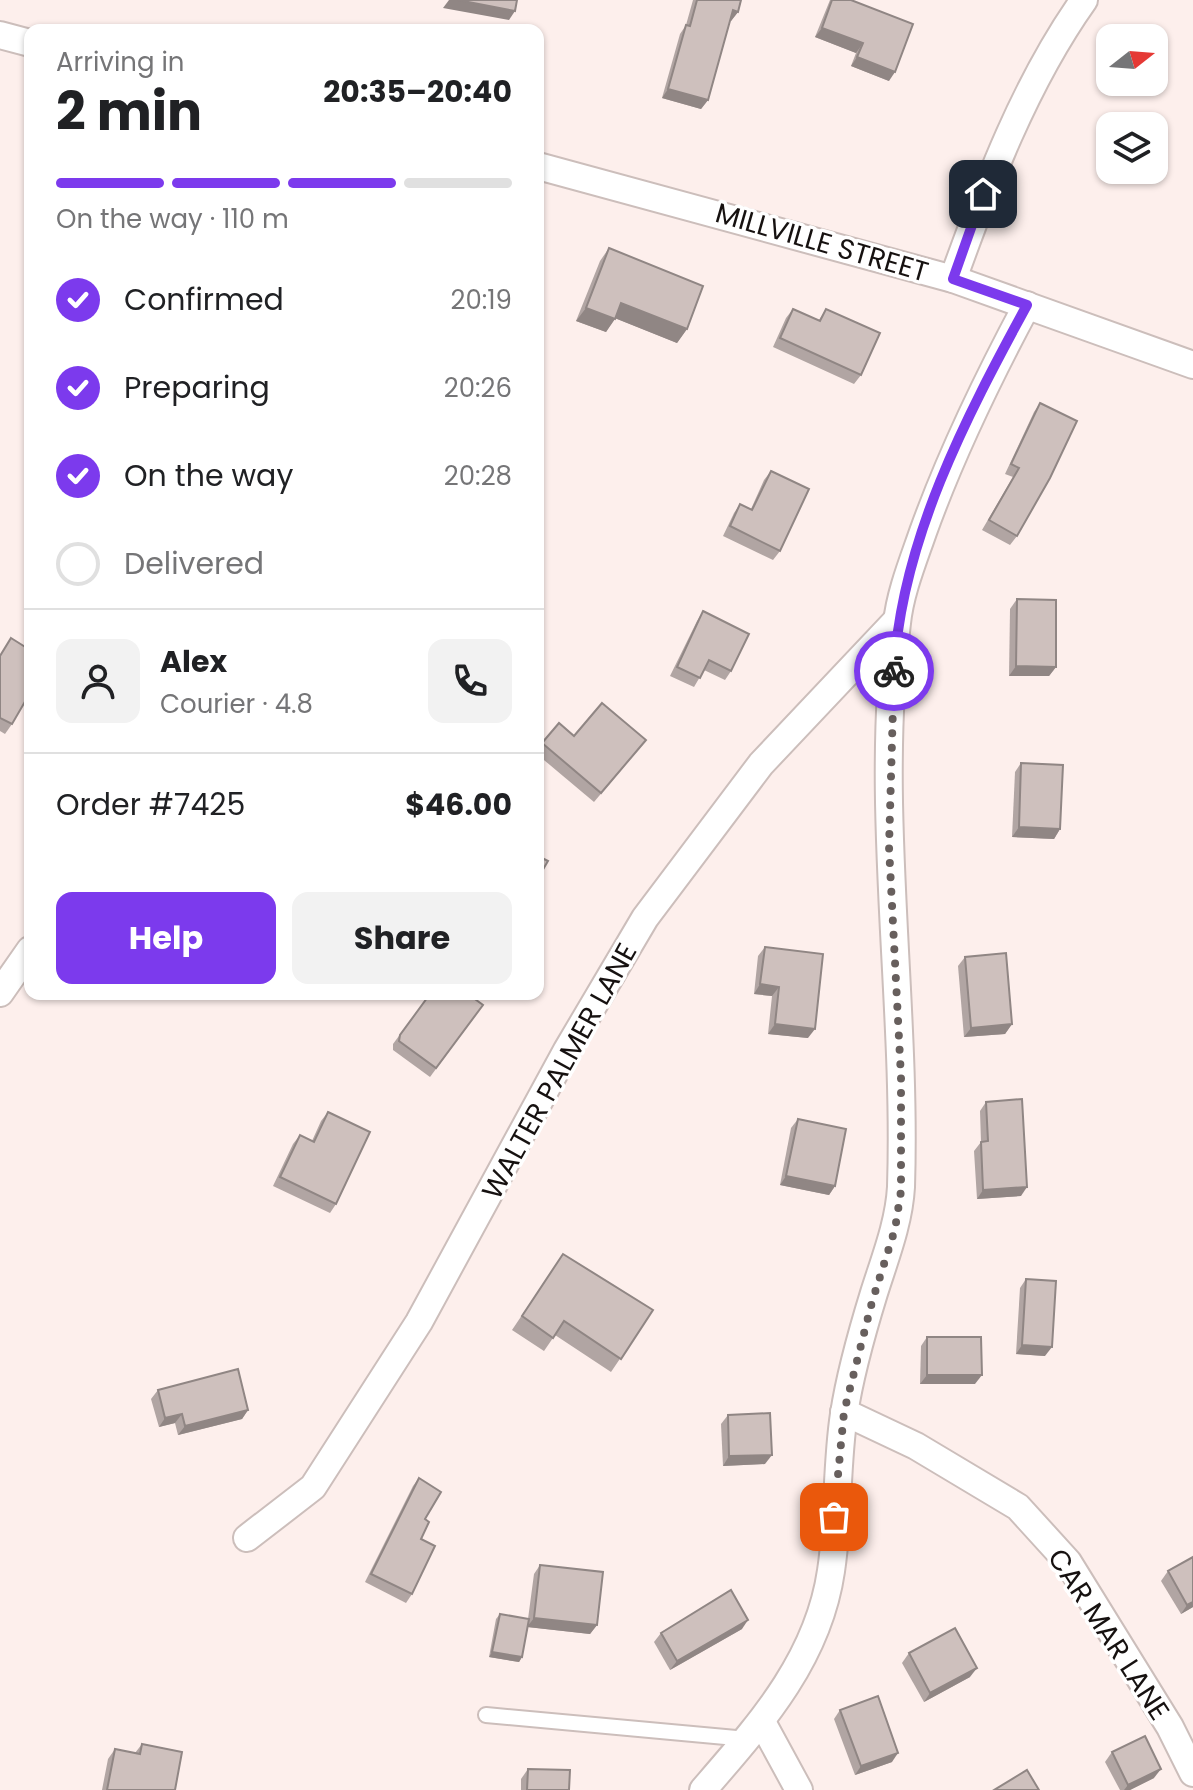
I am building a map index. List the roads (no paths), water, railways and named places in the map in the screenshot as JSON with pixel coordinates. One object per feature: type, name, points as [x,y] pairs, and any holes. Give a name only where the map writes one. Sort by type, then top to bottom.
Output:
[{"type":"street","points":[[953,279],[983,194],[1007,142],[1070,20],[1084,0]]},
{"type":"street","points":[[0,35],[24,41]]},
{"type":"street","name":"MILLVILLE STREET","points":[[544,168],[704,208],[953,279],[1193,365]]},
{"type":"street","points":[[703,1790],[755,1730],[818,1630],[831,1570],[844,1412],[872,1302],[895,1229],[901,1191],[901,1077],[889,847],[897,620],[915,553],[943,476],[1027,305]]},
{"type":"street","name":"WALTER PALMER LANE","points":[[247,1538],[313,1487],[419,1322],[567,1050],[645,918],[761,764],[897,620]]},
{"type":"street","points":[[0,993],[24,959]]},
{"type":"street","name":"CAR MAR LANE","points":[[844,1412],[916,1446],[1018,1507],[1068,1562],[1170,1727],[1193,1773]]},
{"type":"street","points":[[755,1730],[799,1790]]},
{"type":"lane","points":[[486,1715],[755,1730]]}]
